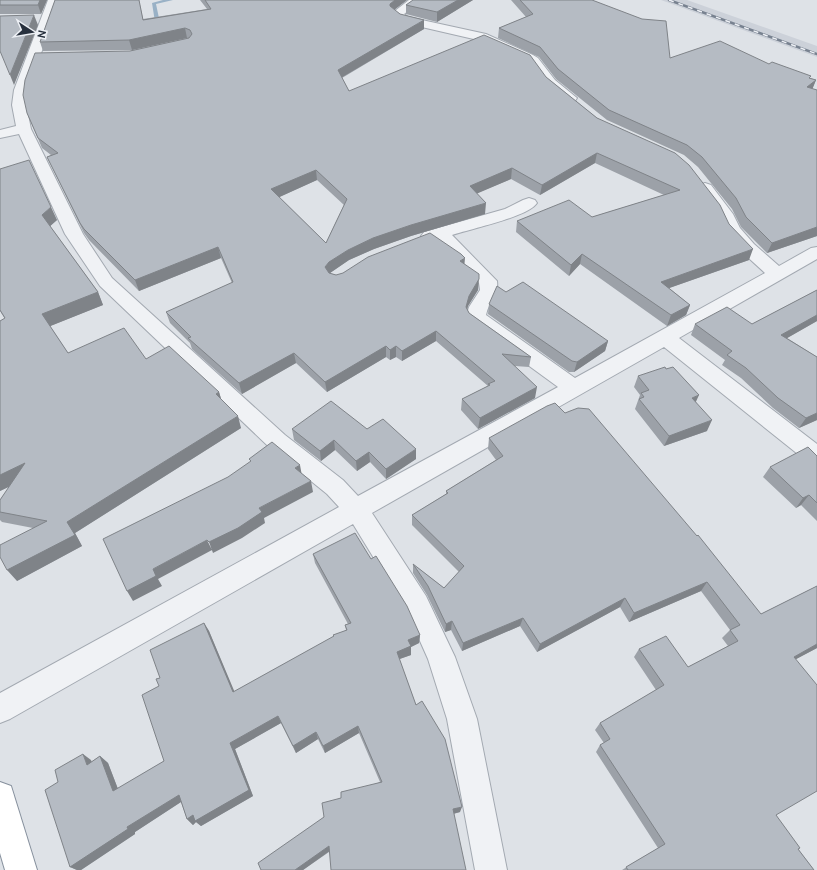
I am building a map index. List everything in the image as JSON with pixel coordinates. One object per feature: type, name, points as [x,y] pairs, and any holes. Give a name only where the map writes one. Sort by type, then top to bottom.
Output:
[{"type":"highway","points":[[0,797],[21,870]]},
{"type":"street","points":[[54,0],[41,19],[42,57],[20,90],[19,105],[24,129],[42,164],[74,234],[106,282],[277,441],[335,487],[356,510],[417,605],[441,657],[462,719],[491,870]]},
{"type":"street","points":[[421,0],[413,2],[396,14],[404,20],[482,37],[529,58],[534,62],[550,83],[578,106]]},
{"type":"street","points":[[0,134],[24,129]]},
{"type":"street","points":[[696,176],[725,214],[732,230],[748,248],[778,275]]},
{"type":"street","points":[[417,241],[511,212],[529,203]]},
{"type":"street","points":[[441,233],[488,281],[489,290],[478,307],[476,317],[574,388]]},
{"type":"street","points":[[0,709],[817,252]]},
{"type":"street","points":[[665,337],[817,457]]},
{"type":"shaded area","points":[[661,0],[687,0],[817,46],[817,57]]},
{"type":"building","points":[[0,0],[40,0],[38,5],[0,5]]},
{"type":"building","points":[[55,0],[139,0],[143,20],[211,9],[205,0],[395,0],[390,4],[390,6],[400,14],[424,20],[338,70],[349,91],[484,35],[530,55],[546,77],[597,118],[675,153],[689,165],[720,205],[729,224],[753,249],[661,282],[690,305],[671,315],[582,254],[571,265],[517,221],[569,200],[592,217],[680,190],[597,153],[542,185],[512,168],[470,186],[486,203],[373,238],[348,250],[329,262],[325,267],[329,273],[336,275],[343,273],[368,257],[430,233],[461,254],[465,258],[460,261],[479,274],[479,279],[469,296],[466,307],[469,313],[531,357],[502,354],[537,387],[480,418],[462,399],[495,381],[436,331],[402,351],[396,346],[390,350],[386,346],[325,382],[294,353],[239,383],[188,338],[191,337],[166,312],[233,282],[218,247],[135,280],[84,229],[80,223],[47,157],[58,153],[38,138],[27,113],[23,95],[25,80],[35,53],[130,51],[189,38],[192,34],[190,30],[185,28],[129,40],[40,42]],"holes":[[[316,170],[347,199],[326,243],[271,189]]]},
{"type":"building","points":[[413,0],[458,0],[437,12],[406,5]]},
{"type":"building","points":[[520,0],[592,0],[642,19],[666,21],[670,58],[720,41],[769,64],[772,62],[811,76],[809,78],[816,80],[807,87],[817,90],[817,227],[772,243],[746,217],[736,198],[702,157],[687,145],[609,110],[558,69],[540,47],[499,28],[533,14]]},
{"type":"building","points":[[34,15],[10,75],[0,51],[0,16]]},
{"type":"building","points":[[29,160],[51,207],[42,215],[98,292],[42,314],[68,353],[124,328],[146,359],[169,346],[219,392],[216,394],[238,416],[67,522],[75,535],[7,570],[0,557],[0,545],[47,521],[0,512],[0,500],[25,463],[0,475],[0,321],[5,318],[0,310],[0,169]]},
{"type":"building","points":[[523,282],[608,341],[577,362],[572,361],[489,304],[497,286],[506,292]]},
{"type":"building","points":[[817,290],[817,315],[781,335],[817,357],[817,413],[806,418],[778,398],[746,368],[727,355],[732,351],[695,324],[727,307],[752,324]]},
{"type":"building","points":[[665,367],[666,369],[673,367],[699,395],[692,398],[712,420],[669,436],[639,399],[644,397],[641,393],[649,390],[638,376]]},
{"type":"building","points":[[331,401],[367,429],[383,419],[416,449],[386,469],[369,452],[356,461],[334,440],[320,451],[292,429]]},
{"type":"building","points":[[555,403],[565,413],[578,408],[589,409],[697,536],[698,535],[761,614],[817,586],[817,644],[794,657],[817,685],[817,791],[776,815],[800,848],[798,849],[814,870],[628,870],[626,867],[665,844],[600,745],[610,739],[600,723],[664,685],[639,649],[666,636],[688,667],[738,641],[730,630],[740,625],[707,582],[634,613],[625,598],[540,644],[523,618],[463,643],[452,621],[446,624],[428,586],[413,564],[444,588],[464,566],[412,515],[448,493],[446,491],[503,456],[489,438]]},
{"type":"building","points":[[272,442],[300,465],[295,468],[311,481],[259,508],[262,512],[238,528],[209,542],[207,540],[153,569],[156,576],[127,591],[103,539],[228,477],[251,461],[249,459]]},
{"type":"building","points":[[808,447],[817,456],[817,503],[809,495],[803,498],[770,467]]},
{"type":"building","points":[[355,533],[371,559],[376,556],[407,606],[420,635],[408,640],[411,646],[397,652],[416,705],[422,701],[445,739],[462,807],[453,809],[466,870],[331,870],[329,846],[295,870],[261,870],[258,863],[324,817],[322,803],[341,798],[341,792],[382,782],[358,726],[323,746],[316,732],[293,746],[278,716],[230,743],[249,790],[195,821],[193,815],[187,819],[179,795],[127,827],[128,829],[70,867],[45,790],[58,782],[55,770],[83,754],[87,765],[100,756],[113,791],[164,761],[142,695],[159,686],[156,679],[160,678],[150,650],[204,623],[233,692],[334,636],[333,635],[347,630],[345,625],[351,623],[313,554]]},
{"type":"waterway","points":[[152,24],[158,23],[154,3],[171,0]]},
{"type":"railway","points":[[669,0],[817,54]]}]
